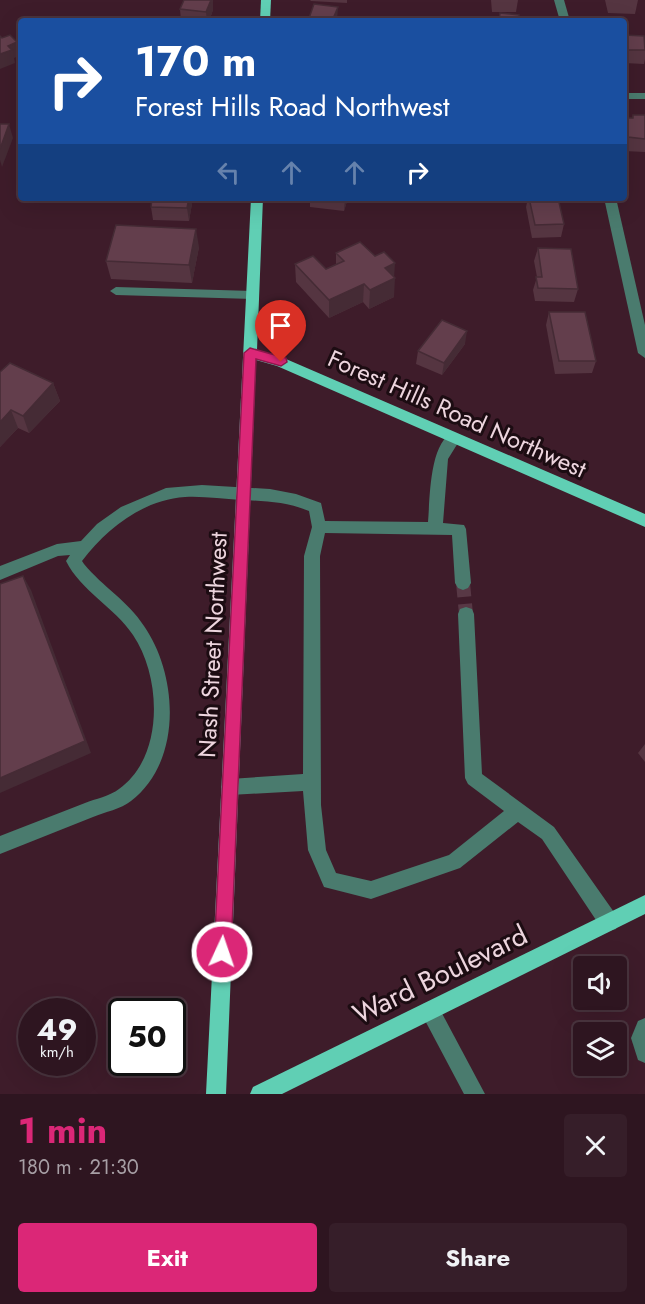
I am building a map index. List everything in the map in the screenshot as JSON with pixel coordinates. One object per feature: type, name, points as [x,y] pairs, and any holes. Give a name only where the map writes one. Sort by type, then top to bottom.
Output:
[{"type":"main road","points":[[265,18],[266,0]]},
{"type":"main road","name":"Nash Street Northwest","points":[[216,1094],[257,201]]},
{"type":"main road","name":"Forest Hills Road Northwest","points":[[250,353],[281,362],[645,521]]},
{"type":"main road","name":"Ward Boulevard","points":[[260,1094],[645,904]]},
{"type":"street","points":[[559,0],[564,18]]},
{"type":"street","points":[[627,96],[645,96]]},
{"type":"street","points":[[611,201],[645,353]]},
{"type":"street","points":[[116,291],[253,295]]},
{"type":"street","points":[[435,528],[441,458],[454,438]]},
{"type":"street","points":[[0,845],[124,796],[137,786],[150,766],[160,731],[163,700],[144,638],[108,595],[82,575],[74,561],[84,547],[128,510],[167,494],[197,491],[291,496],[316,507],[319,526],[312,556],[313,783],[317,850],[330,881],[371,890],[454,862],[518,811]]},
{"type":"street","points":[[319,526],[459,529],[462,583]]},
{"type":"street","points":[[0,573],[57,550],[84,547]]},
{"type":"street","points":[[466,614],[474,778],[548,833],[609,922]]},
{"type":"street","points":[[230,788],[313,783]]},
{"type":"street","points":[[430,1011],[475,1094]]},
{"type":"street","points":[[645,1028],[641,1038],[645,1053]]},
{"type":"building","points":[[184,0],[211,0],[206,12],[180,9]]},
{"type":"building","points":[[314,4],[338,7],[333,18],[309,18]]},
{"type":"building","points":[[500,13],[519,15],[518,18],[499,18]]},
{"type":"building","points":[[10,35],[17,42],[8,46],[12,50],[0,54],[0,36],[2,38]]},
{"type":"building","points":[[627,35],[644,36],[645,50],[627,50]]},
{"type":"building","points":[[633,115],[645,115],[645,139],[628,137],[627,118],[633,118]]},
{"type":"building","points":[[0,124],[9,124],[0,149]]},
{"type":"building","points":[[152,201],[188,201],[187,208],[151,207]]},
{"type":"building","points":[[530,201],[559,201],[564,224],[535,225]]},
{"type":"building","points":[[116,225],[196,229],[189,265],[106,261]]},
{"type":"building","points":[[360,242],[375,256],[384,252],[395,263],[385,268],[395,278],[370,290],[364,284],[329,300],[295,264],[313,256],[326,269],[344,261],[336,253]]},
{"type":"building","points":[[538,248],[571,249],[578,289],[538,288],[536,277],[542,277]]},
{"type":"building","points":[[549,312],[585,312],[596,361],[559,361]]},
{"type":"building","points":[[442,320],[467,331],[444,363],[418,351]]},
{"type":"building","points":[[10,363],[53,383],[23,416],[11,410],[0,422],[0,372]]},
{"type":"building","points":[[23,576],[85,741],[0,778],[0,584]]},
{"type":"tunnel","points":[[463,583],[466,614]]},
{"type":"route","points":[[222,952],[250,353],[281,362]]}]
